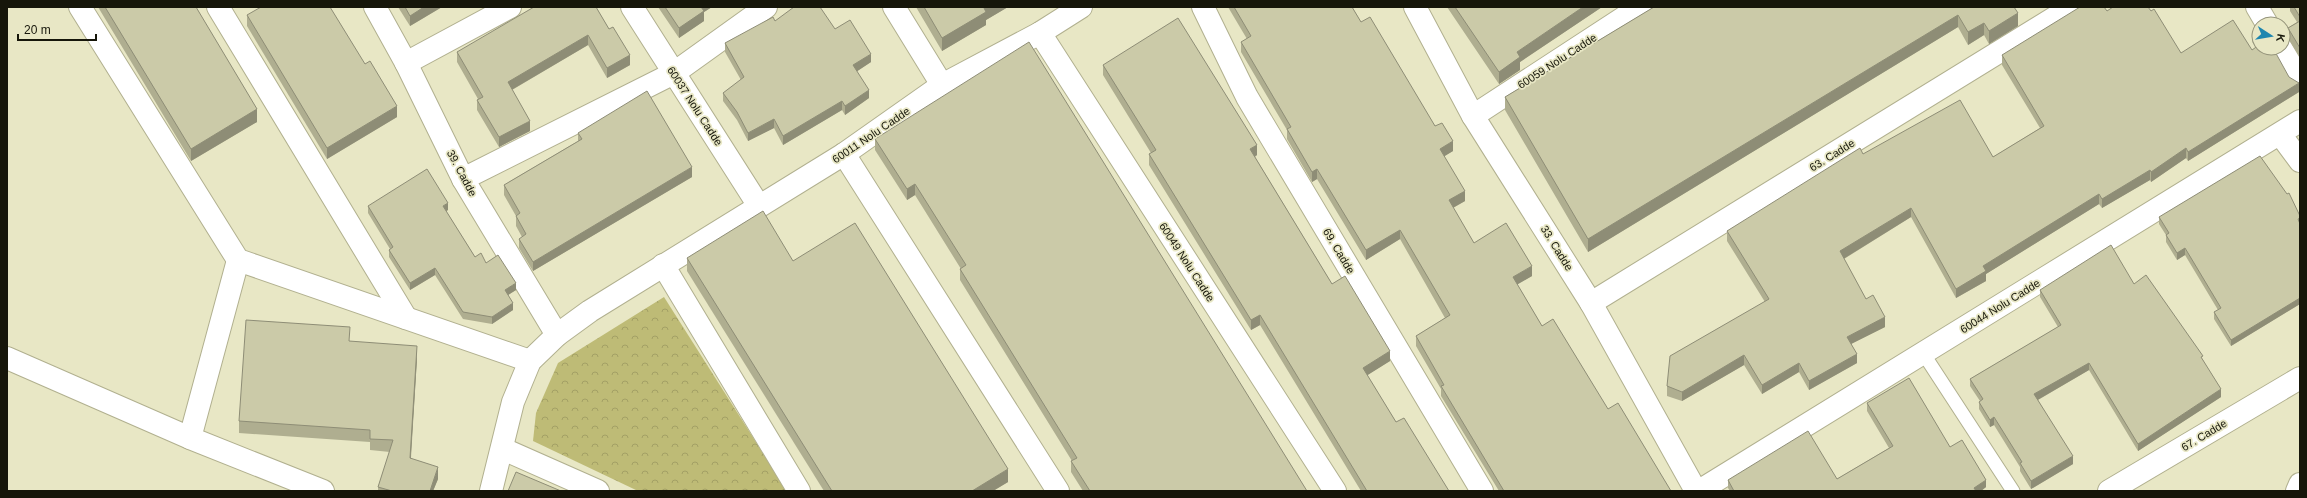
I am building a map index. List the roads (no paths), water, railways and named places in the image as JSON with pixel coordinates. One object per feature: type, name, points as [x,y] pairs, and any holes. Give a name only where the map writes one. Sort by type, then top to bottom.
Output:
[{"type":"street","points":[[80,7],[238,260],[530,361],[513,402],[503,449],[491,491]]},
{"type":"street","points":[[218,7],[406,318]]},
{"type":"street","name":"39. Cadde","points":[[375,7],[406,63],[463,179],[557,335]]},
{"type":"street","points":[[406,63],[510,7]]},
{"type":"street","name":"60037 Nolu Cadde","points":[[632,7],[759,206]]},
{"type":"street","points":[[463,179],[674,73],[766,7]]},
{"type":"street","points":[[894,7],[942,86]]},
{"type":"street","name":"60011 Nolu Cadde","points":[[530,361],[557,335],[590,311],[844,154],[942,86],[1040,33],[1081,7]]},
{"type":"street","name":"69. Cadde","points":[[1203,7],[1248,97],[1482,491]]},
{"type":"street","name":"33. Cadde","points":[[1415,7],[1473,116],[1591,303],[1698,491]]},
{"type":"street","name":"60059 Nolu Cadde","points":[[1473,116],[1640,7]]},
{"type":"street","name":"63. Cadde","points":[[1591,303],[2072,7]]},
{"type":"street","points":[[2257,7],[2262,16]]},
{"type":"street","name":"60049 Nolu Cadde","points":[[1040,33],[1335,491]]},
{"type":"street","points":[[2286,56],[2300,80]]},
{"type":"street","name":"60044 Nolu Cadde","points":[[1698,491],[2300,121]]},
{"type":"street","points":[[2280,134],[2300,161]]},
{"type":"street","points":[[844,154],[1058,491]]},
{"type":"street","points":[[190,438],[238,260]]},
{"type":"street","points":[[663,265],[799,491]]},
{"type":"street","points":[[7,358],[190,438],[323,491]]},
{"type":"street","name":"67. Cadde","points":[[2109,491],[2300,378]]},
{"type":"street","points":[[503,449],[598,491]]},
{"type":"street","points":[[2297,491],[2300,484]]},
{"type":"lane","points":[[1924,353],[2013,491]]}]
